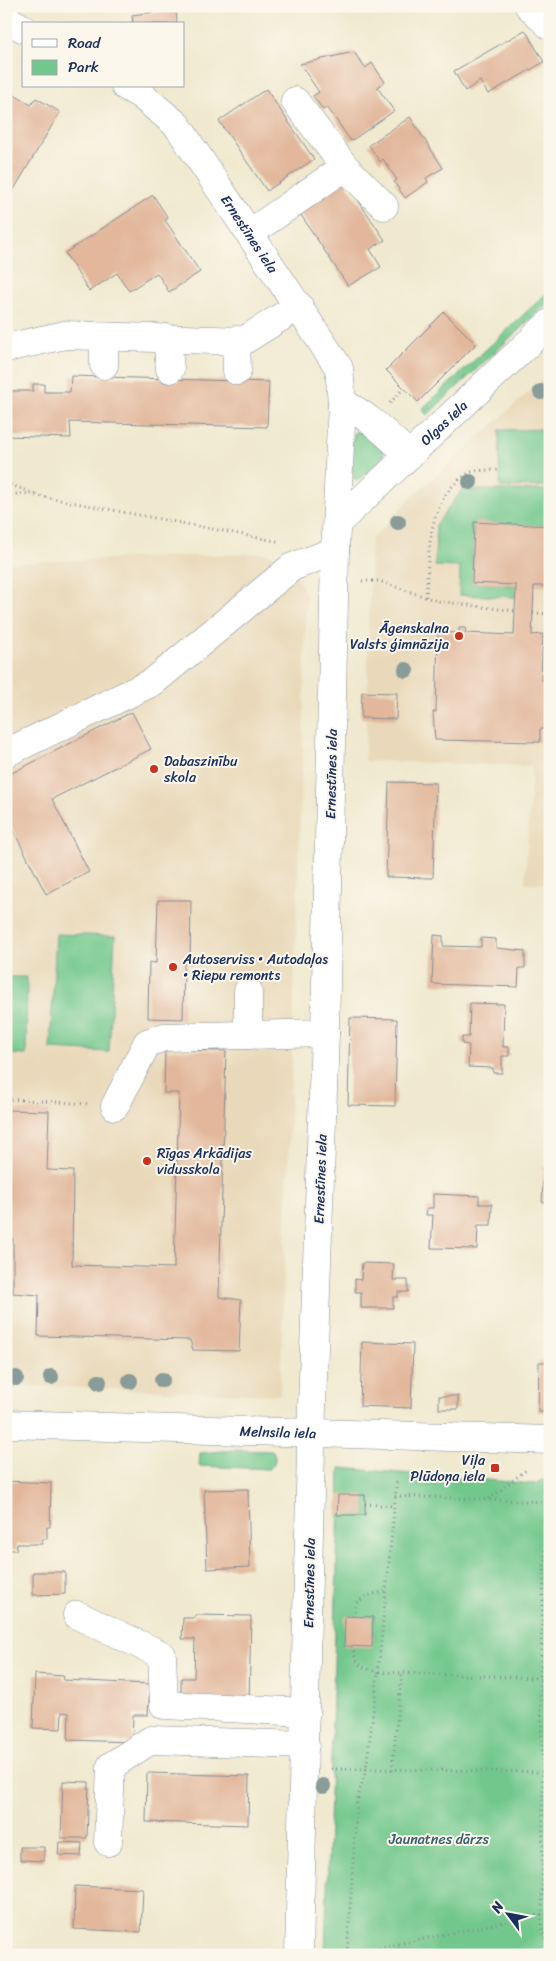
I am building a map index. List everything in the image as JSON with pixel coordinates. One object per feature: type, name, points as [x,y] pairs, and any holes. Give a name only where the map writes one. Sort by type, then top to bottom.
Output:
[{"type":"street","points":[[529,6],[550,26]]},
{"type":"street","points":[[6,19],[22,28]]},
{"type":"street","name":"Ernestīnes iela","points":[[129,88],[142,96],[177,125],[300,306],[339,368],[342,402],[334,582],[325,1033],[312,1434],[299,1955]]},
{"type":"street","points":[[295,101],[345,167],[384,206]]},
{"type":"street","points":[[250,233],[345,167]]},
{"type":"street","points":[[6,348],[65,335],[243,341],[300,306]]},
{"type":"street","name":"Olgas iela","points":[[338,522],[408,454],[550,323]]},
{"type":"street","points":[[104,337],[104,365]]},
{"type":"street","points":[[167,338],[170,369]]},
{"type":"street","points":[[236,340],[237,371]]},
{"type":"street","points":[[342,402],[372,420],[408,454]]},
{"type":"street","points":[[6,753],[153,682],[292,567],[335,551]]},
{"type":"street","points":[[248,992],[248,1035]]},
{"type":"street","points":[[115,1106],[147,1043],[164,1037],[325,1033]]},
{"type":"street","name":"Melnsila iela","points":[[6,1424],[550,1440]]},
{"type":"street","points":[[77,1615],[162,1655],[164,1705],[306,1712]]},
{"type":"street","points":[[108,1842],[111,1766],[151,1740],[304,1744]]},
{"type":"path","points":[[396,397],[401,391]]},
{"type":"path","points":[[426,597],[429,552],[437,509],[450,490],[470,472],[499,470]]},
{"type":"path","points":[[6,483],[46,498]]},
{"type":"path","points":[[6,496],[23,493],[291,544],[300,563]]},
{"type":"path","points":[[334,582],[379,580],[437,601],[515,611]]},
{"type":"path","points":[[533,613],[550,614]]},
{"type":"path","points":[[6,1099],[115,1106]]},
{"type":"path","points":[[488,1500],[526,1470]]},
{"type":"path","points":[[548,1470],[549,1488],[540,1678],[543,1765],[542,1914],[540,1926],[550,1952]]},
{"type":"path","points":[[396,1480],[378,1672],[366,1769],[357,1802],[348,1955],[542,1914]]},
{"type":"path","points":[[395,1496],[547,1502]]},
{"type":"path","points":[[365,1504],[394,1506]]},
{"type":"path","points":[[353,1617],[356,1603],[366,1596],[386,1591]]},
{"type":"path","points":[[352,1646],[355,1660],[361,1668],[378,1672],[540,1678]]},
{"type":"path","points":[[392,1770],[402,1673]]},
{"type":"path","points":[[543,1765],[550,1762]]},
{"type":"path","points":[[338,1769],[543,1772]]},
{"type":"path","points":[[542,1890],[550,1889]]},
{"type":"shaded area","name":"Āgenskalna Valsts ģimnāzija","points":[[550,373],[550,884],[525,883],[532,766],[365,761],[366,718],[396,719],[367,692],[371,540],[410,499]]},
{"type":"shaded area","name":"Rīgas Arkādijas vidusskola","points":[[264,553],[286,559],[306,594],[304,710],[280,1395],[6,1385],[6,563]]},
{"type":"green space","points":[[550,290],[550,301],[427,415],[422,409]]},
{"type":"green space","points":[[550,429],[550,486],[500,487],[499,430]]},
{"type":"green space","points":[[363,430],[384,451],[382,460],[357,481],[352,477],[352,440],[355,432]]},
{"type":"green space","points":[[462,490],[550,490],[550,526],[474,523],[472,583],[516,585],[515,597],[459,595],[460,567],[435,566],[436,525]]},
{"type":"green space","points":[[56,934],[115,936],[109,1052],[50,1049]]},
{"type":"green space","points":[[6,977],[27,977],[26,1055],[6,1054]]},
{"type":"green space","points":[[234,1450],[273,1451],[275,1461],[269,1469],[199,1466],[200,1453]]},
{"type":"green space","name":"Jaunatnes dārzs","points":[[340,1468],[535,1484],[550,1477],[550,1947],[526,1955],[325,1955]]},
{"type":"building","points":[[176,9],[177,22],[133,22],[132,15]]},
{"type":"building","points":[[525,30],[544,62],[488,94],[480,81],[465,91],[454,71]]},
{"type":"building","points":[[354,52],[365,68],[372,63],[385,82],[377,87],[394,111],[351,141],[327,107],[323,110],[313,96],[319,92],[300,64]]},
{"type":"building","points":[[266,89],[314,159],[267,191],[219,121]]},
{"type":"building","points":[[6,90],[31,105],[36,98],[60,112],[7,201]]},
{"type":"building","points":[[410,117],[443,168],[426,178],[428,182],[405,198],[394,182],[397,180],[383,159],[380,162],[369,145]]},
{"type":"building","points":[[345,181],[385,240],[370,249],[381,267],[348,286],[299,212]]},
{"type":"building","points":[[153,195],[168,218],[165,220],[200,272],[169,292],[157,273],[129,291],[117,273],[89,291],[65,253]]},
{"type":"building","points":[[444,312],[476,344],[418,402],[386,370]]},
{"type":"building","points":[[71,376],[269,382],[267,427],[70,422],[71,438],[6,436],[6,391],[33,391],[33,384],[44,384],[44,392],[70,392]]},
{"type":"building","points":[[474,522],[550,526],[550,586],[534,586],[532,635],[543,634],[541,680],[550,681],[550,729],[540,729],[540,742],[435,740],[433,712],[436,712],[438,632],[459,633],[459,628],[466,628],[465,633],[514,635],[516,585],[472,583]]},
{"type":"building","points":[[362,692],[397,693],[396,719],[361,718]]},
{"type":"building","points":[[132,712],[151,749],[52,799],[89,872],[46,894],[6,816],[6,776]]},
{"type":"building","points":[[389,782],[436,783],[433,878],[386,877]]},
{"type":"building","points":[[158,900],[191,900],[190,964],[184,963],[183,1019],[148,1018],[149,962],[156,963]]},
{"type":"building","points":[[434,935],[443,936],[443,946],[481,947],[481,938],[496,939],[496,948],[525,951],[525,968],[519,968],[518,987],[432,984]]},
{"type":"building","points":[[470,1003],[504,1004],[503,1047],[509,1047],[509,1056],[502,1056],[502,1073],[493,1073],[493,1068],[468,1067],[469,1045],[462,1044],[462,1037],[469,1037]]},
{"type":"building","points":[[350,1018],[397,1019],[395,1106],[348,1105]]},
{"type":"building","points":[[165,1050],[226,1051],[219,1297],[241,1300],[239,1351],[193,1350],[190,1340],[38,1336],[39,1295],[13,1293],[13,1239],[6,1239],[6,1110],[49,1111],[47,1170],[73,1171],[72,1265],[174,1268],[179,1093],[164,1093]]},
{"type":"building","points":[[544,1167],[550,1167],[550,1202],[542,1202]]},
{"type":"building","points":[[433,1194],[479,1196],[479,1204],[492,1204],[491,1225],[478,1225],[477,1249],[431,1248],[433,1215],[426,1215],[427,1208],[433,1208]]},
{"type":"building","points":[[362,1263],[394,1264],[393,1280],[408,1280],[408,1292],[398,1292],[398,1297],[393,1297],[393,1308],[361,1308],[361,1292],[355,1292],[355,1279],[361,1280]]},
{"type":"building","points":[[362,1342],[413,1344],[411,1408],[360,1406]]},
{"type":"building","points":[[539,1362],[550,1362],[550,1412],[538,1412]]},
{"type":"building","points":[[439,1396],[458,1396],[458,1409],[439,1409]]},
{"type":"building","points":[[6,1481],[51,1483],[50,1527],[47,1527],[47,1539],[42,1539],[42,1544],[17,1544],[16,1550],[6,1550]]},
{"type":"building","points":[[248,1489],[250,1567],[207,1569],[204,1490]]},
{"type":"building","points":[[338,1495],[365,1495],[365,1515],[337,1515]]},
{"type":"building","points":[[33,1572],[65,1572],[65,1594],[33,1595]]},
{"type":"building","points":[[195,1615],[251,1616],[249,1703],[181,1698],[181,1678],[194,1678],[195,1639],[182,1639],[183,1618],[195,1618]]},
{"type":"building","points":[[345,1616],[373,1617],[372,1647],[344,1646]]},
{"type":"building","points":[[35,1674],[64,1676],[63,1680],[150,1684],[148,1715],[133,1715],[132,1742],[68,1740],[69,1713],[62,1712],[61,1729],[33,1728]]},
{"type":"building","points":[[147,1773],[249,1776],[248,1825],[146,1822]]},
{"type":"building","points":[[63,1781],[89,1782],[87,1838],[61,1838]]},
{"type":"building","points":[[59,1842],[82,1843],[81,1856],[58,1855]]},
{"type":"building","points":[[20,1847],[44,1847],[44,1861],[20,1860]]},
{"type":"building","points":[[75,1886],[143,1889],[141,1932],[74,1929]]},
{"type":"place","name":"Āgenskalna Valsts ģimnāzija","points":[[459,636]]},
{"type":"place","name":"Dabaszinību skola","points":[[154,769]]},
{"type":"place","name":"Autoserviss • Autodaļas • Riepu remonts","points":[[173,967]]},
{"type":"place","name":"Rīgas Arkādijas vidusskola","points":[[147,1161]]},
{"type":"place","name":"Viļa Plūdoņa iela","points":[[495,1468]]}]
